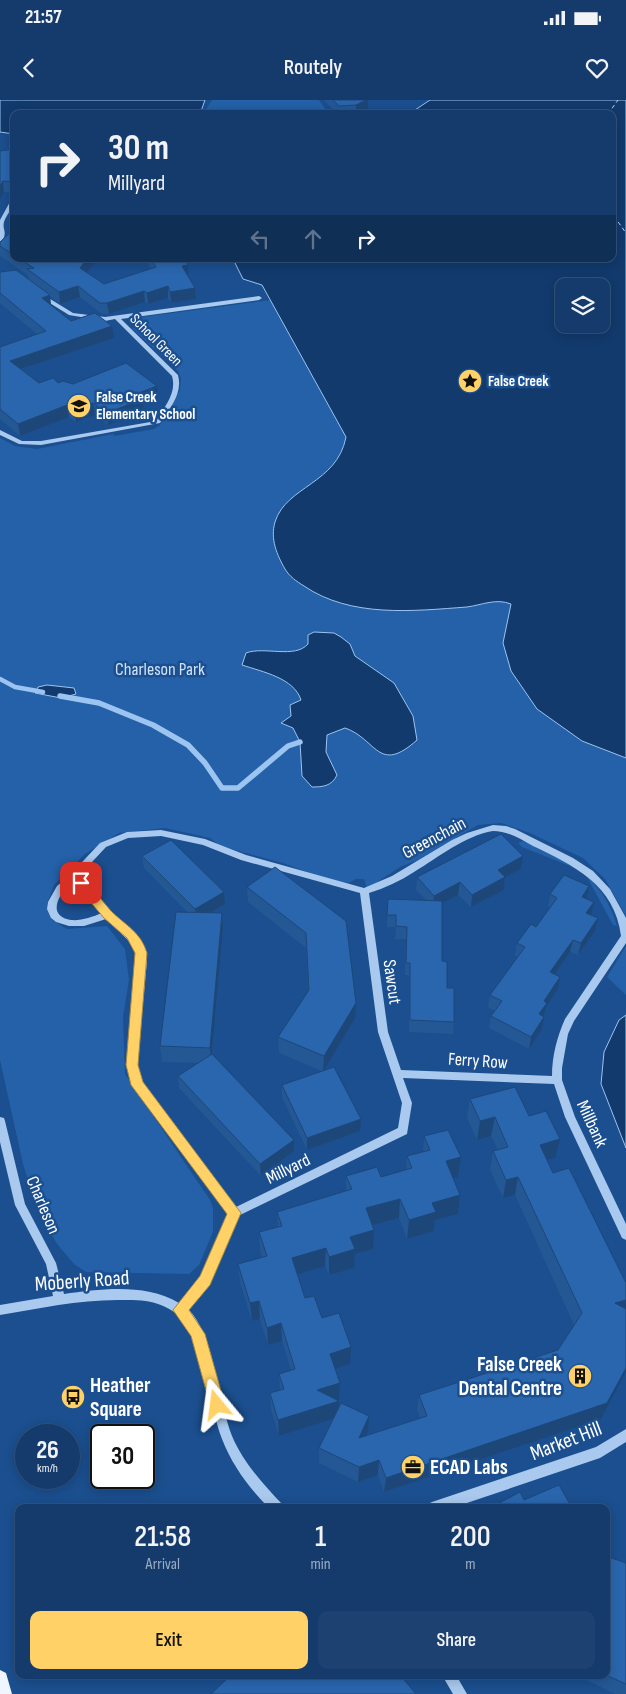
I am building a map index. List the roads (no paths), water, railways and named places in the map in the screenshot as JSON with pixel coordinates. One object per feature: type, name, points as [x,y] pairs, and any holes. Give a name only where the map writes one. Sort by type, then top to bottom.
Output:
[{"type":"main road","points":[[0,1679],[3,1694]]},
{"type":"street","points":[[0,241],[3,235],[1,223],[10,207]]},
{"type":"street","points":[[36,292],[58,308],[71,314],[92,318],[117,318],[259,298]]},
{"type":"street","name":"School Green","points":[[0,432],[21,443],[41,443],[158,422],[175,394],[178,382],[175,375],[117,318]]},
{"type":"street","name":"Greenchain","points":[[364,891],[381,885],[474,833],[501,827],[582,866],[593,874],[602,883],[616,906],[623,920],[626,936],[570,1019],[558,1055],[557,1080]]},
{"type":"street","points":[[108,915],[72,923],[58,918],[52,906],[54,896],[59,888],[72,878],[103,845],[127,835],[161,834],[197,840],[244,858],[364,891]]},
{"type":"street","points":[[72,878],[81,883],[108,915],[132,935],[141,953],[132,1065],[138,1085],[234,1213],[205,1281],[180,1310]]},
{"type":"street","name":"Sawcut","points":[[364,891],[383,1032],[397,1074]]},
{"type":"street","name":"Ferry Row","points":[[397,1074],[557,1080]]},
{"type":"street","name":"Millyard","points":[[234,1213],[403,1131],[407,1103],[397,1074]]},
{"type":"street","name":"Millbank","points":[[557,1080],[570,1117],[626,1235]]},
{"type":"street","name":"Charleson","points":[[0,1122],[20,1204],[51,1263],[60,1300]]},
{"type":"street","name":"Moberly Road","points":[[0,1310],[60,1300],[116,1295],[152,1297],[180,1310],[188,1317],[198,1334],[227,1436],[235,1452],[260,1488],[274,1504]]},
{"type":"street","name":"Market Hill","points":[[444,1504],[600,1452],[626,1435]]},
{"type":"street","points":[[451,1679],[461,1694]]},
{"type":"waterway","points":[[0,679],[15,687],[43,692]]},
{"type":"waterway","points":[[60,696],[99,703],[153,725],[188,745],[205,763],[222,788],[238,788],[288,746],[300,742]]},
{"type":"place","name":"False Creek","points":[[470,381]]},
{"type":"place","name":"False Creek Elementary School","points":[[79,406]]},
{"type":"place","name":"False Creek Dental Centre","points":[[580,1376]]},
{"type":"place","name":"Heather Square","points":[[73,1397]]},
{"type":"place","name":"ECAD Labs","points":[[413,1467]]},
{"type":"park label","name":"Charleson Park","points":[[160,669]]}]
